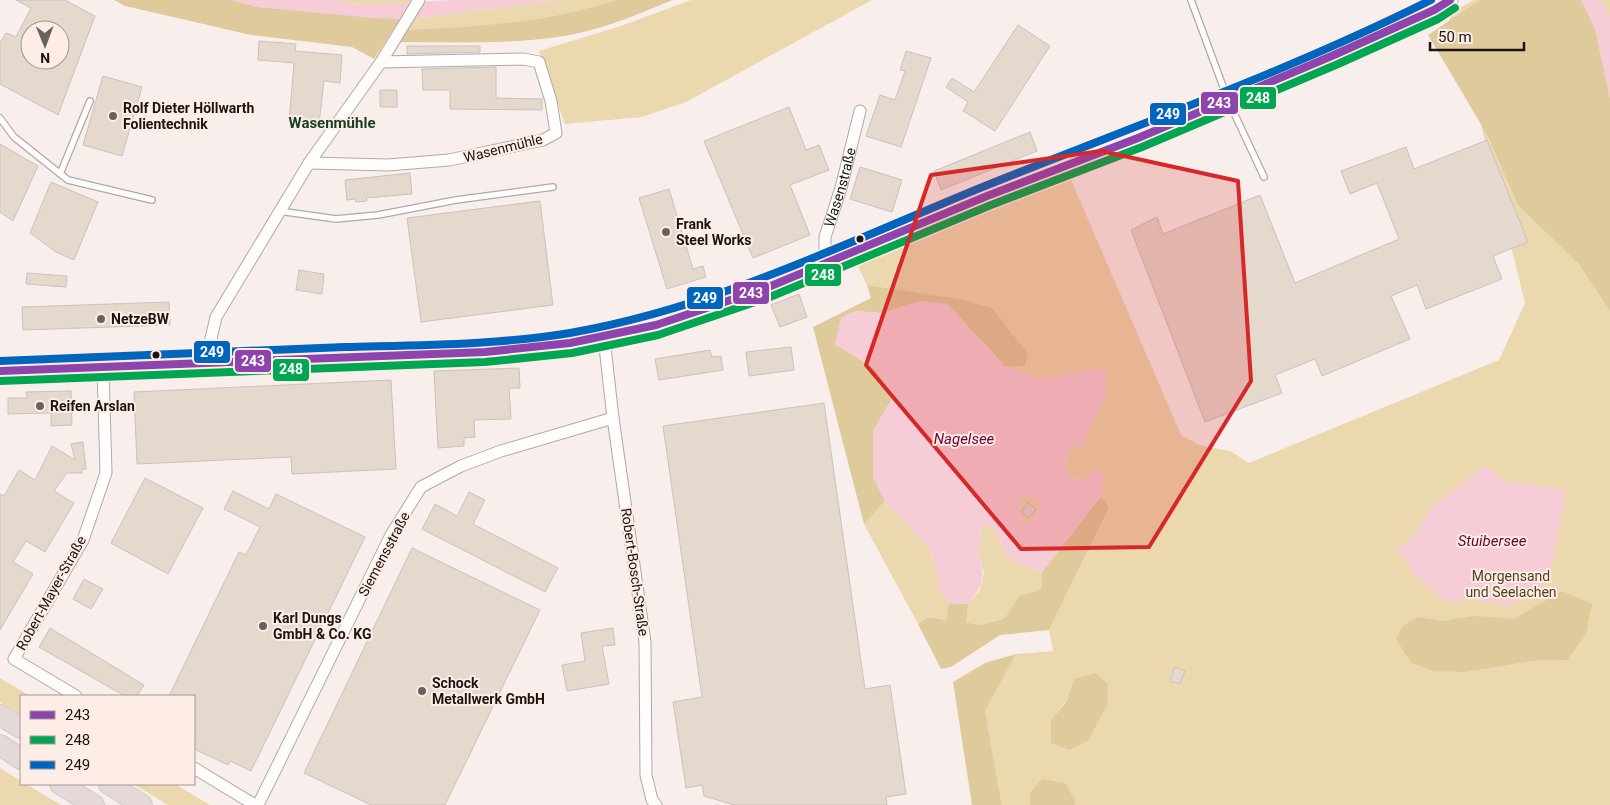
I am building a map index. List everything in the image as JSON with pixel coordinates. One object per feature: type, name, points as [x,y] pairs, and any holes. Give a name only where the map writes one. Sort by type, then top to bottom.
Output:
[{"type":"highway","points":[[0,715],[20,727]]},
{"type":"highway","points":[[0,745],[20,759]]},
{"type":"highway","points":[[0,757],[20,760]]},
{"type":"highway","points":[[62,785],[94,805]]},
{"type":"highway","points":[[111,785],[142,805]]},
{"type":"street","points":[[209,362],[210,343],[216,317],[309,163],[380,62],[419,0]]},
{"type":"street","points":[[0,371],[486,352],[604,338],[691,314],[830,263],[987,196],[1138,138],[1228,100],[1434,10],[1450,0]]},
{"type":"street","name":"Wasenmühle","points":[[309,163],[388,165],[449,160],[535,142],[556,133],[551,101],[539,62],[524,58],[380,62]]},
{"type":"street","name":"Wasenstraße","points":[[830,263],[825,251],[825,237],[841,188],[860,111]]},
{"type":"street","name":"Robert-Bosch-Straße","points":[[604,338],[613,418],[646,642],[646,775],[651,803]]},
{"type":"street","name":"Robert-Mayer-Straße","points":[[74,695],[14,659],[82,540],[106,473],[104,368]]},
{"type":"street","name":"Siemensstraße","points":[[256,805],[391,535],[421,487],[461,466],[500,451],[613,418]]},
{"type":"street","points":[[195,769],[256,805]]},
{"type":"lane","points":[[1191,0],[1228,100],[1264,177]]},
{"type":"lane","points":[[60,174],[90,101]]},
{"type":"lane","points":[[0,118],[14,137],[68,180],[152,200]]},
{"type":"lane","points":[[279,212],[336,219],[378,215],[456,200],[553,187]]},
{"type":"highlighted area","points":[[1101,151],[1238,181],[1251,381],[1149,547],[1021,549],[866,365],[931,175]]},
{"type":"green space","points":[[326,0],[415,0],[413,3],[369,5]]},
{"type":"green space","points":[[559,0],[616,0],[564,14],[511,23],[403,30],[411,19]]},
{"type":"green space","points":[[691,0],[872,0],[686,102],[642,117],[565,124],[539,51],[621,26]]},
{"type":"green space","name":"Morgensand und Seelachen","points":[[1474,0],[1610,0],[1610,805],[1075,805],[1075,800],[1030,793],[1030,805],[1002,805],[985,711],[1016,654],[1053,651],[1049,630],[1109,509],[1101,496],[1104,475],[1087,480],[1069,479],[1064,464],[1071,446],[1107,392],[1092,369],[1041,379],[1005,367],[1025,366],[992,308],[961,299],[867,285],[857,264],[988,204],[1069,175],[1181,435],[1199,445],[1230,451],[1249,463],[1499,360],[1525,303],[1466,64],[1477,59],[1449,18],[1450,13]],"holes":[[[1460,486],[1405,560],[1398,549],[1413,537],[1431,508]],[[1067,700],[1107,706],[1088,741],[1070,750],[1051,720]]]},
{"type":"green space","points":[[1031,495],[1039,501],[1038,510],[1033,520],[1022,524],[1019,504],[1022,498]]},
{"type":"green space","points":[[885,501],[930,549],[937,574],[938,588],[949,603],[946,620],[928,617],[918,624],[864,524]]},
{"type":"green space","points":[[986,525],[992,526],[1007,555],[1016,563],[1042,572],[1041,590],[1020,595],[1004,619],[979,625],[965,622],[968,604],[980,590],[984,573],[977,549],[983,539],[980,531]]},
{"type":"green space","points":[[0,678],[28,695],[20,695],[20,714],[0,702]]},
{"type":"green space","points":[[0,768],[20,780],[20,785],[28,785],[61,805],[0,805]]},
{"type":"green space","points":[[135,785],[177,785],[210,805],[168,805]]},
{"type":"shaded area","points":[[114,0],[231,0],[258,7],[400,19],[374,59],[352,47],[251,35],[125,6]]},
{"type":"shaded area","points":[[616,0],[673,0],[606,26],[564,36],[501,42],[396,42],[403,30],[484,25],[538,19],[590,8]]},
{"type":"shaded area","points":[[1480,0],[1581,0],[1595,29],[1610,99],[1610,311],[1579,264],[1518,205],[1488,136],[1428,35]]},
{"type":"shaded area","points":[[867,285],[961,299],[992,308],[1028,354],[1025,366],[1005,367],[982,341],[921,301],[882,313],[854,311],[835,344],[875,369],[893,397],[873,431],[873,476],[885,501],[864,524],[813,327],[871,298]]},
{"type":"shaded area","points":[[1101,496],[1109,508],[1049,630],[1000,635],[951,667],[941,669],[918,624],[928,617],[946,620],[949,603],[968,604],[966,622],[979,625],[1004,619],[1020,595],[1041,590],[1042,572]]},
{"type":"shaded area","points":[[1562,591],[1592,604],[1586,634],[1567,660],[1538,660],[1465,672],[1435,671],[1411,663],[1396,639],[1403,626],[1418,617],[1442,621],[1476,616],[1514,619]]},
{"type":"shaded area","points":[[1016,654],[985,711],[1002,805],[972,805],[953,682],[985,663]]},
{"type":"shaded area","points":[[1096,673],[1108,684],[1107,706],[1088,741],[1070,750],[1051,743],[1051,720],[1067,701],[1074,679]]},
{"type":"shaded area","points":[[1042,779],[1065,783],[1075,800],[1075,805],[1030,805],[1030,793]]},
{"type":"water","points":[[231,0],[326,0],[369,5],[450,0],[559,0],[411,19],[372,18],[258,7]]},
{"type":"water","points":[[1581,0],[1601,0],[1610,19],[1610,99],[1595,29]]},
{"type":"water","name":"Nagelsee","points":[[921,301],[948,304],[1005,367],[1041,379],[1092,369],[1106,371],[1107,392],[1081,447],[1071,446],[1064,464],[1069,479],[1087,480],[1091,468],[1104,475],[1101,496],[1042,572],[1016,563],[1007,555],[992,526],[986,525],[980,531],[983,539],[977,549],[982,578],[974,597],[968,604],[949,603],[938,588],[937,574],[930,549],[885,501],[873,477],[873,431],[893,397],[875,369],[835,344],[841,318],[854,311],[882,313]],"holes":[[[1031,495],[1039,501],[1039,510],[1036,517],[1027,524],[1022,524],[1019,504],[1022,498]]]},
{"type":"water","name":"Stuibersee","points":[[1485,466],[1504,481],[1566,490],[1549,582],[1509,606],[1473,599],[1446,602],[1416,576],[1397,549],[1413,537],[1431,508]]},
{"type":"building","points":[[16,0],[65,0],[95,16],[58,115],[0,84],[0,43],[6,33],[16,37],[20,29],[20,70],[70,70],[70,20],[25,20],[31,8]]},
{"type":"building","points":[[1018,25],[1050,46],[995,131],[963,111],[968,102],[946,87],[952,78],[974,92]]},
{"type":"building","points":[[259,41],[296,44],[295,51],[342,55],[340,83],[324,81],[319,124],[289,121],[294,63],[258,60]]},
{"type":"building","points":[[407,46],[480,46],[480,52],[407,54]]},
{"type":"building","points":[[906,51],[931,58],[901,147],[866,136],[880,95],[895,100],[905,71],[900,70]]},
{"type":"building","points":[[496,67],[496,98],[542,99],[542,110],[450,109],[450,90],[423,90],[422,69]]},
{"type":"building","name":"Rolf Dieter Höllwarth Folientechnik","points":[[103,76],[142,87],[122,156],[83,145]]},
{"type":"building","points":[[380,90],[397,90],[397,107],[380,107]]},
{"type":"building","points":[[789,107],[806,150],[819,145],[829,170],[790,185],[810,235],[753,258],[704,141]]},
{"type":"building","points":[[1030,132],[1037,151],[941,190],[934,171]]},
{"type":"building","points":[[1487,140],[1528,242],[1493,256],[1502,279],[1426,309],[1417,285],[1391,296],[1410,339],[1322,376],[1315,359],[1275,375],[1282,393],[1205,422],[1131,230],[1157,217],[1163,234],[1260,195],[1295,283],[1399,239],[1377,183],[1350,194],[1341,171],[1406,147],[1414,169]]},
{"type":"building","points":[[0,144],[38,166],[13,221],[0,212]]},
{"type":"building","points":[[860,167],[902,180],[892,212],[850,199]]},
{"type":"building","points":[[410,173],[412,194],[366,198],[367,201],[356,202],[355,199],[347,200],[345,180]]},
{"type":"building","points":[[51,182],[98,202],[74,260],[56,252],[30,233]]},
{"type":"building","name":"Frank Steel Works","points":[[669,189],[693,269],[703,266],[706,277],[667,289],[639,198]]},
{"type":"building","points":[[540,201],[553,305],[421,322],[407,218]]},
{"type":"building","points":[[299,270],[324,274],[322,294],[296,290]]},
{"type":"building","points":[[27,273],[67,276],[66,287],[26,284]]},
{"type":"building","points":[[799,294],[807,317],[780,327],[771,305]]},
{"type":"building","points":[[169,302],[170,325],[23,330],[22,307]]},
{"type":"building","points":[[791,347],[794,370],[749,376],[746,352]]},
{"type":"building","points":[[710,350],[712,357],[721,356],[723,370],[659,380],[655,359]]},
{"type":"building","points":[[519,368],[520,388],[509,388],[511,419],[474,420],[475,437],[464,438],[464,446],[438,448],[434,371]]},
{"type":"building","points":[[391,380],[396,469],[292,474],[291,457],[137,464],[134,392]]},
{"type":"building","name":"Reifen Arslan","points":[[71,391],[72,425],[51,426],[51,413],[8,414],[8,398],[27,398],[26,392]]},
{"type":"building","points":[[824,403],[865,689],[890,685],[906,794],[886,797],[887,805],[734,805],[704,796],[702,785],[686,788],[673,702],[702,697],[663,426]]},
{"type":"building","points":[[83,442],[86,469],[82,469],[82,473],[67,473],[54,491],[74,503],[45,552],[26,541],[13,562],[33,574],[0,630],[0,494],[4,496],[19,470],[35,480],[52,446],[75,460],[71,444]]},
{"type":"building","points":[[145,478],[203,508],[168,574],[111,543]]},
{"type":"building","name":"Karl Dungs GmbH & Co. KG","points":[[233,491],[269,509],[276,494],[365,537],[251,771],[230,761],[228,765],[195,749],[195,695],[169,695],[239,552],[246,555],[260,527],[224,509]]},
{"type":"building","points":[[469,492],[485,500],[473,524],[558,568],[545,592],[422,529],[435,504],[457,516]]},
{"type":"building","points":[[1028,503],[1036,509],[1029,518],[1021,512]]},
{"type":"building","name":"Schock Metallwerk GmbH","points":[[412,548],[540,610],[445,805],[371,805],[304,773]]},
{"type":"building","points":[[84,579],[103,589],[91,609],[73,599]]},
{"type":"building","points":[[50,628],[144,685],[138,695],[123,695],[39,647]]},
{"type":"building","points":[[613,628],[615,645],[602,646],[609,684],[567,691],[562,665],[585,661],[581,633]]},
{"type":"building","points":[[1175,667],[1185,671],[1180,684],[1170,681]]},
{"type":"transit line","name":"249","points":[[0,361],[487,342],[570,333],[623,322],[676,308],[779,272],[980,188],[1320,52],[1431,0]]},
{"type":"transit line","name":"243","points":[[0,371],[485,352],[570,343],[656,325],[766,288],[987,196],[1138,138],[1334,55],[1434,10],[1450,0]]},
{"type":"transit line","name":"248","points":[[0,381],[485,362],[572,353],[658,335],[770,297],[991,205],[1142,147],[1338,64],[1438,19],[1455,8]]},
{"type":"place","name":"Rolf Dieter Höllwarth Folientechnik","points":[[113,116]]},
{"type":"place","name":"Frank Steel Works","points":[[666,232]]},
{"type":"place","name":"NetzeBW","points":[[101,319]]},
{"type":"place","name":"Reifen Arslan","points":[[40,406]]},
{"type":"place","name":"Karl Dungs GmbH & Co. KG","points":[[263,626]]},
{"type":"place","name":"Schock Metallwerk GmbH","points":[[422,691]]},
{"type":"district","name":"Wasenmühle","points":[[332,123]]}]
